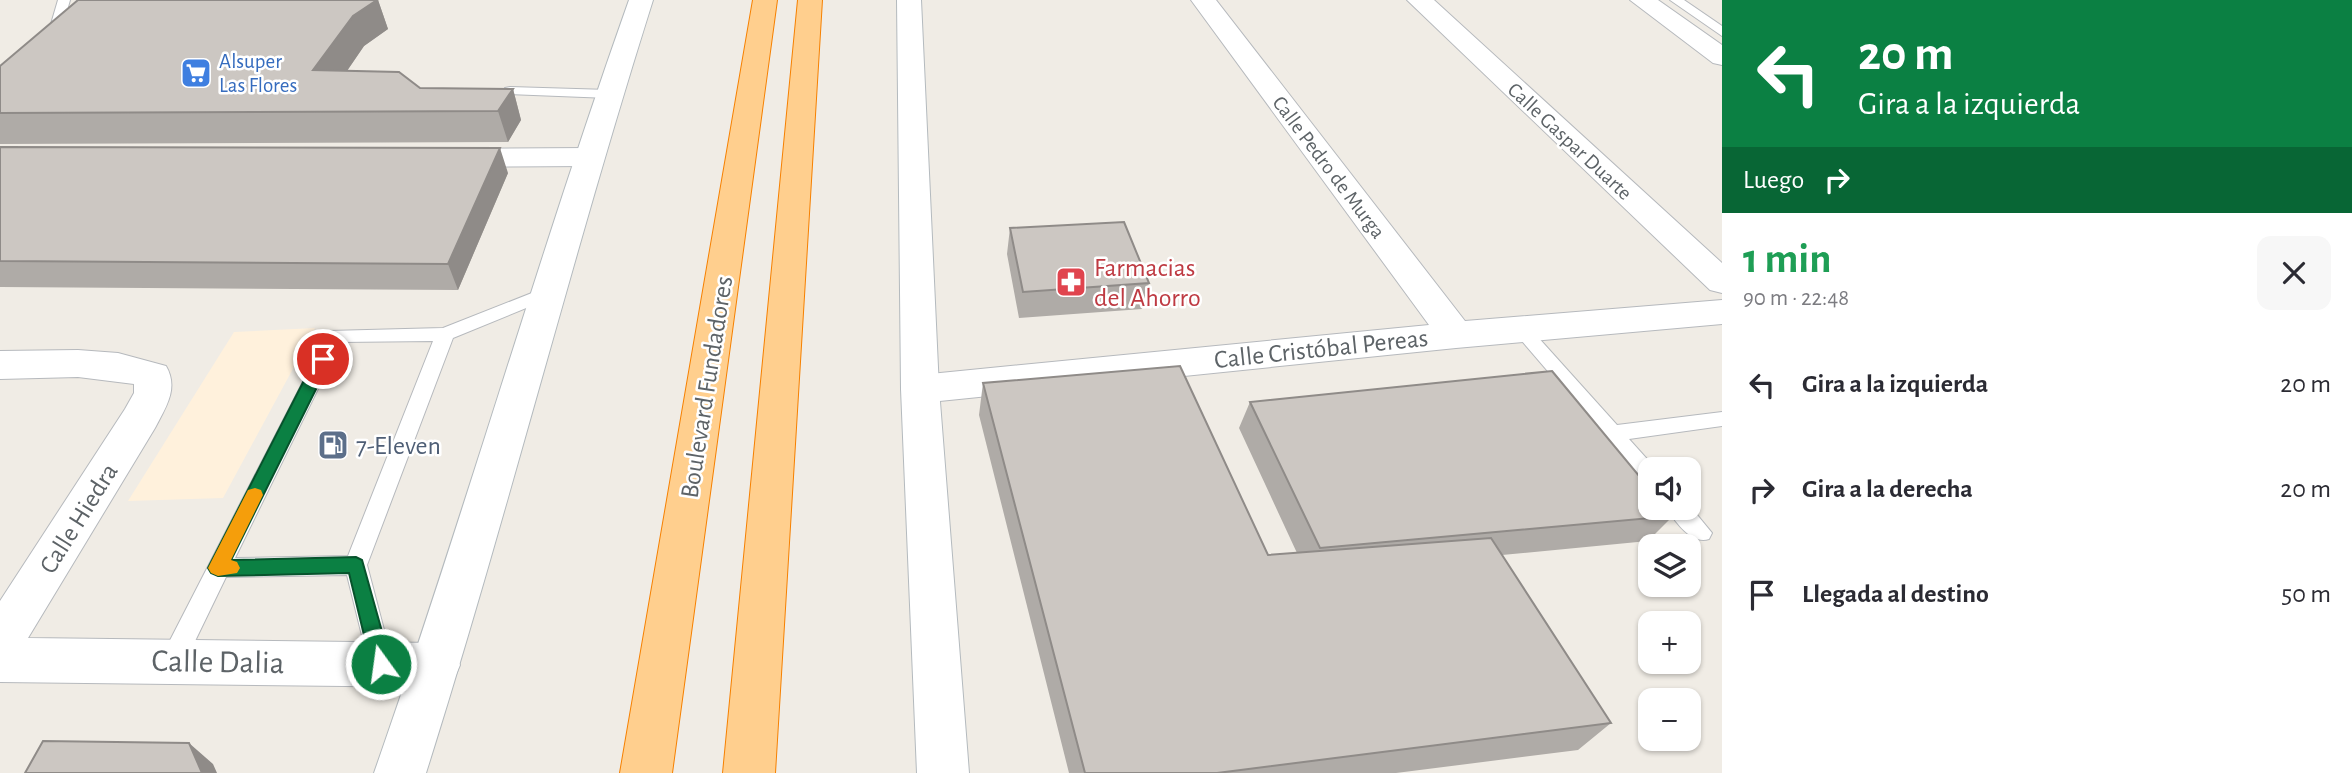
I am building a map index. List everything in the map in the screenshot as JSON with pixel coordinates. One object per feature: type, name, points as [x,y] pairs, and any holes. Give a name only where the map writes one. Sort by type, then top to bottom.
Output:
[{"type":"highway","name":"Boulevard Fundadores","points":[[646,773],[765,0]]},
{"type":"highway","points":[[750,773],[810,0]]},
{"type":"street","points":[[400,773],[436,665],[588,157],[641,0]]},
{"type":"street","points":[[894,0],[909,49]]},
{"type":"street","points":[[909,0],[920,389],[943,773]]},
{"type":"street","name":"Calle Pedro de Murga","points":[[1203,0],[1456,335]]},
{"type":"street","name":"Calle Gaspar Duarte","points":[[1419,0],[1722,282]]},
{"type":"street","points":[[1643,0],[1722,57]]},
{"type":"street","points":[[425,158],[588,157]]},
{"type":"street","name":"Calle Cristóbal Pereas","points":[[920,389],[1456,335],[1722,312]]},
{"type":"street","name":"Calle Hiedra","points":[[0,365],[111,366],[138,369],[153,376],[153,393],[141,417],[0,642]]},
{"type":"street","name":"Calle Dalia","points":[[0,660],[436,665]]},
{"type":"lane","points":[[38,45],[57,25],[64,0]]},
{"type":"lane","points":[[1676,0],[1722,32]]},
{"type":"lane","points":[[510,91],[609,94]]},
{"type":"lane","points":[[173,660],[335,336],[445,334],[547,293]]},
{"type":"lane","points":[[1521,329],[1638,462]]},
{"type":"lane","points":[[381,664],[356,565],[445,334]]},
{"type":"lane","points":[[1612,433],[1722,419]]},
{"type":"lane","points":[[1689,520],[1701,533]]},
{"type":"lane","points":[[218,568],[356,565]]},
{"type":"shaded area","points":[[315,328],[223,498],[128,501],[234,332]]},
{"type":"building","name":"Alsuper Las Flores","points":[[78,0],[377,0],[353,16],[313,70],[399,72],[420,88],[513,89],[498,111],[0,113],[0,66]]},
{"type":"building","points":[[0,147],[500,148],[448,264],[0,261]]},
{"type":"building","points":[[1124,222],[1149,283],[1023,292],[1010,228]]},
{"type":"building","points":[[1180,366],[1268,555],[1491,538],[1611,723],[1217,773],[1085,773],[983,383]]},
{"type":"building","points":[[1552,371],[1638,475],[1638,519],[1320,548],[1250,402]]},
{"type":"building","points":[[43,741],[189,743],[202,773],[25,773]]},
{"type":"slow traffic","points":[[231,568],[218,568],[255,495]]},
{"type":"place","name":"Alsuper Las Flores","points":[[196,73]]},
{"type":"place","name":"Farmacias del Ahorro","points":[[1071,282]]},
{"type":"place","name":"7-Eleven","points":[[333,445]]},
{"type":"route","points":[[323,359],[218,568],[356,565],[381,664]]}]
